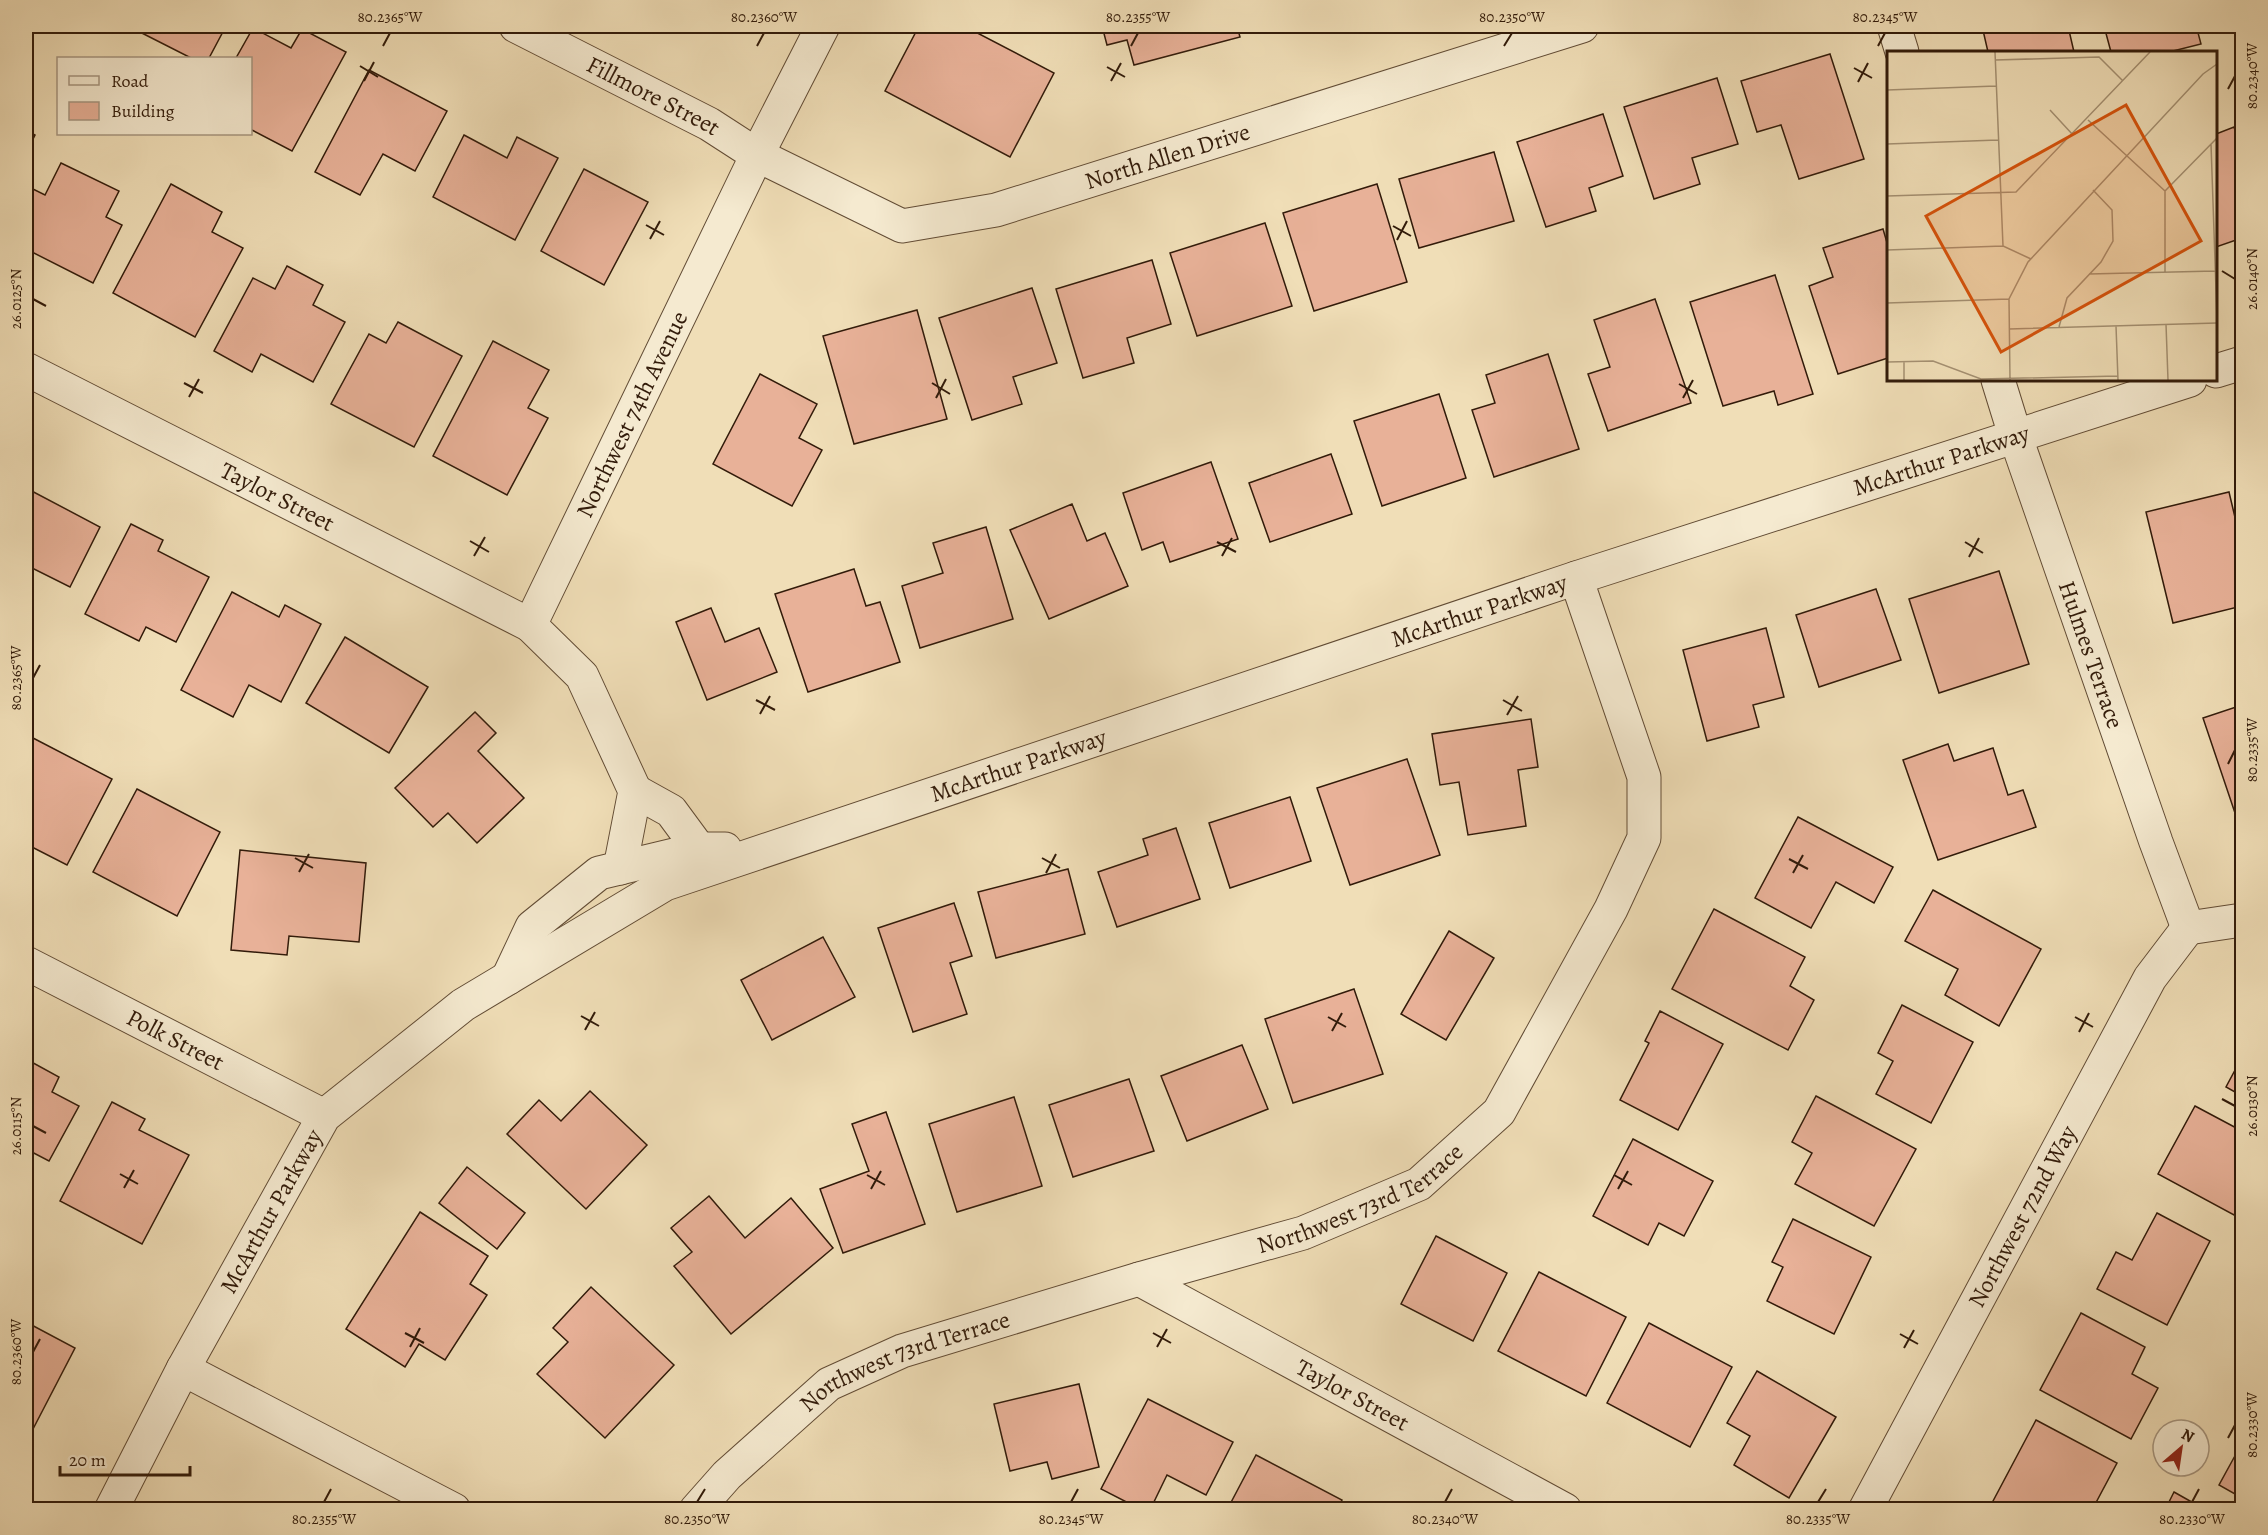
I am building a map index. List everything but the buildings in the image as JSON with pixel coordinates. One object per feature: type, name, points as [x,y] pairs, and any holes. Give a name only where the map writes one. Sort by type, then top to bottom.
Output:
[{"type":"street","name":"Fillmore Street","points":[[516,26],[709,124],[757,155]]},
{"type":"street","name":"Northwest 74th Avenue","points":[[530,625],[757,155],[823,26]]},
{"type":"street","name":"North Allen Drive","points":[[757,155],[902,226],[996,210],[1582,26]]},
{"type":"street","points":[[1894,26],[1902,51]]},
{"type":"street","points":[[2217,372],[2242,363]]},
{"type":"street","name":"Taylor Street","points":[[26,369],[530,625]]},
{"type":"street","name":"Hulmes Terrace","points":[[1998,381],[2156,842],[2188,928]]},
{"type":"street","name":"McArthur Parkway","points":[[508,978],[532,927],[599,873],[620,868],[705,860],[772,848],[1576,578],[2187,381]]},
{"type":"street","name":"Northwest 73rd Terrace","points":[[696,1509],[727,1475],[829,1384],[902,1351],[1139,1279],[1303,1233],[1419,1184],[1499,1112],[1611,909],[1644,838],[1644,777],[1576,578]]},
{"type":"street","points":[[530,625],[582,676],[635,790],[671,811],[705,860]]},
{"type":"street","points":[[620,868],[635,790]]},
{"type":"street","name":"McArthur Parkway","points":[[111,1509],[183,1369],[324,1116],[463,1005],[705,860]]},
{"type":"street","points":[[2188,928],[2242,920]]},
{"type":"street","name":"Northwest 72nd Way","points":[[1864,1509],[2150,978],[2188,928]]},
{"type":"street","name":"Polk Street","points":[[26,963],[324,1116]]},
{"type":"street","name":"Taylor Street","points":[[1139,1279],[1565,1509]]},
{"type":"street","points":[[183,1369],[454,1509]]}]
